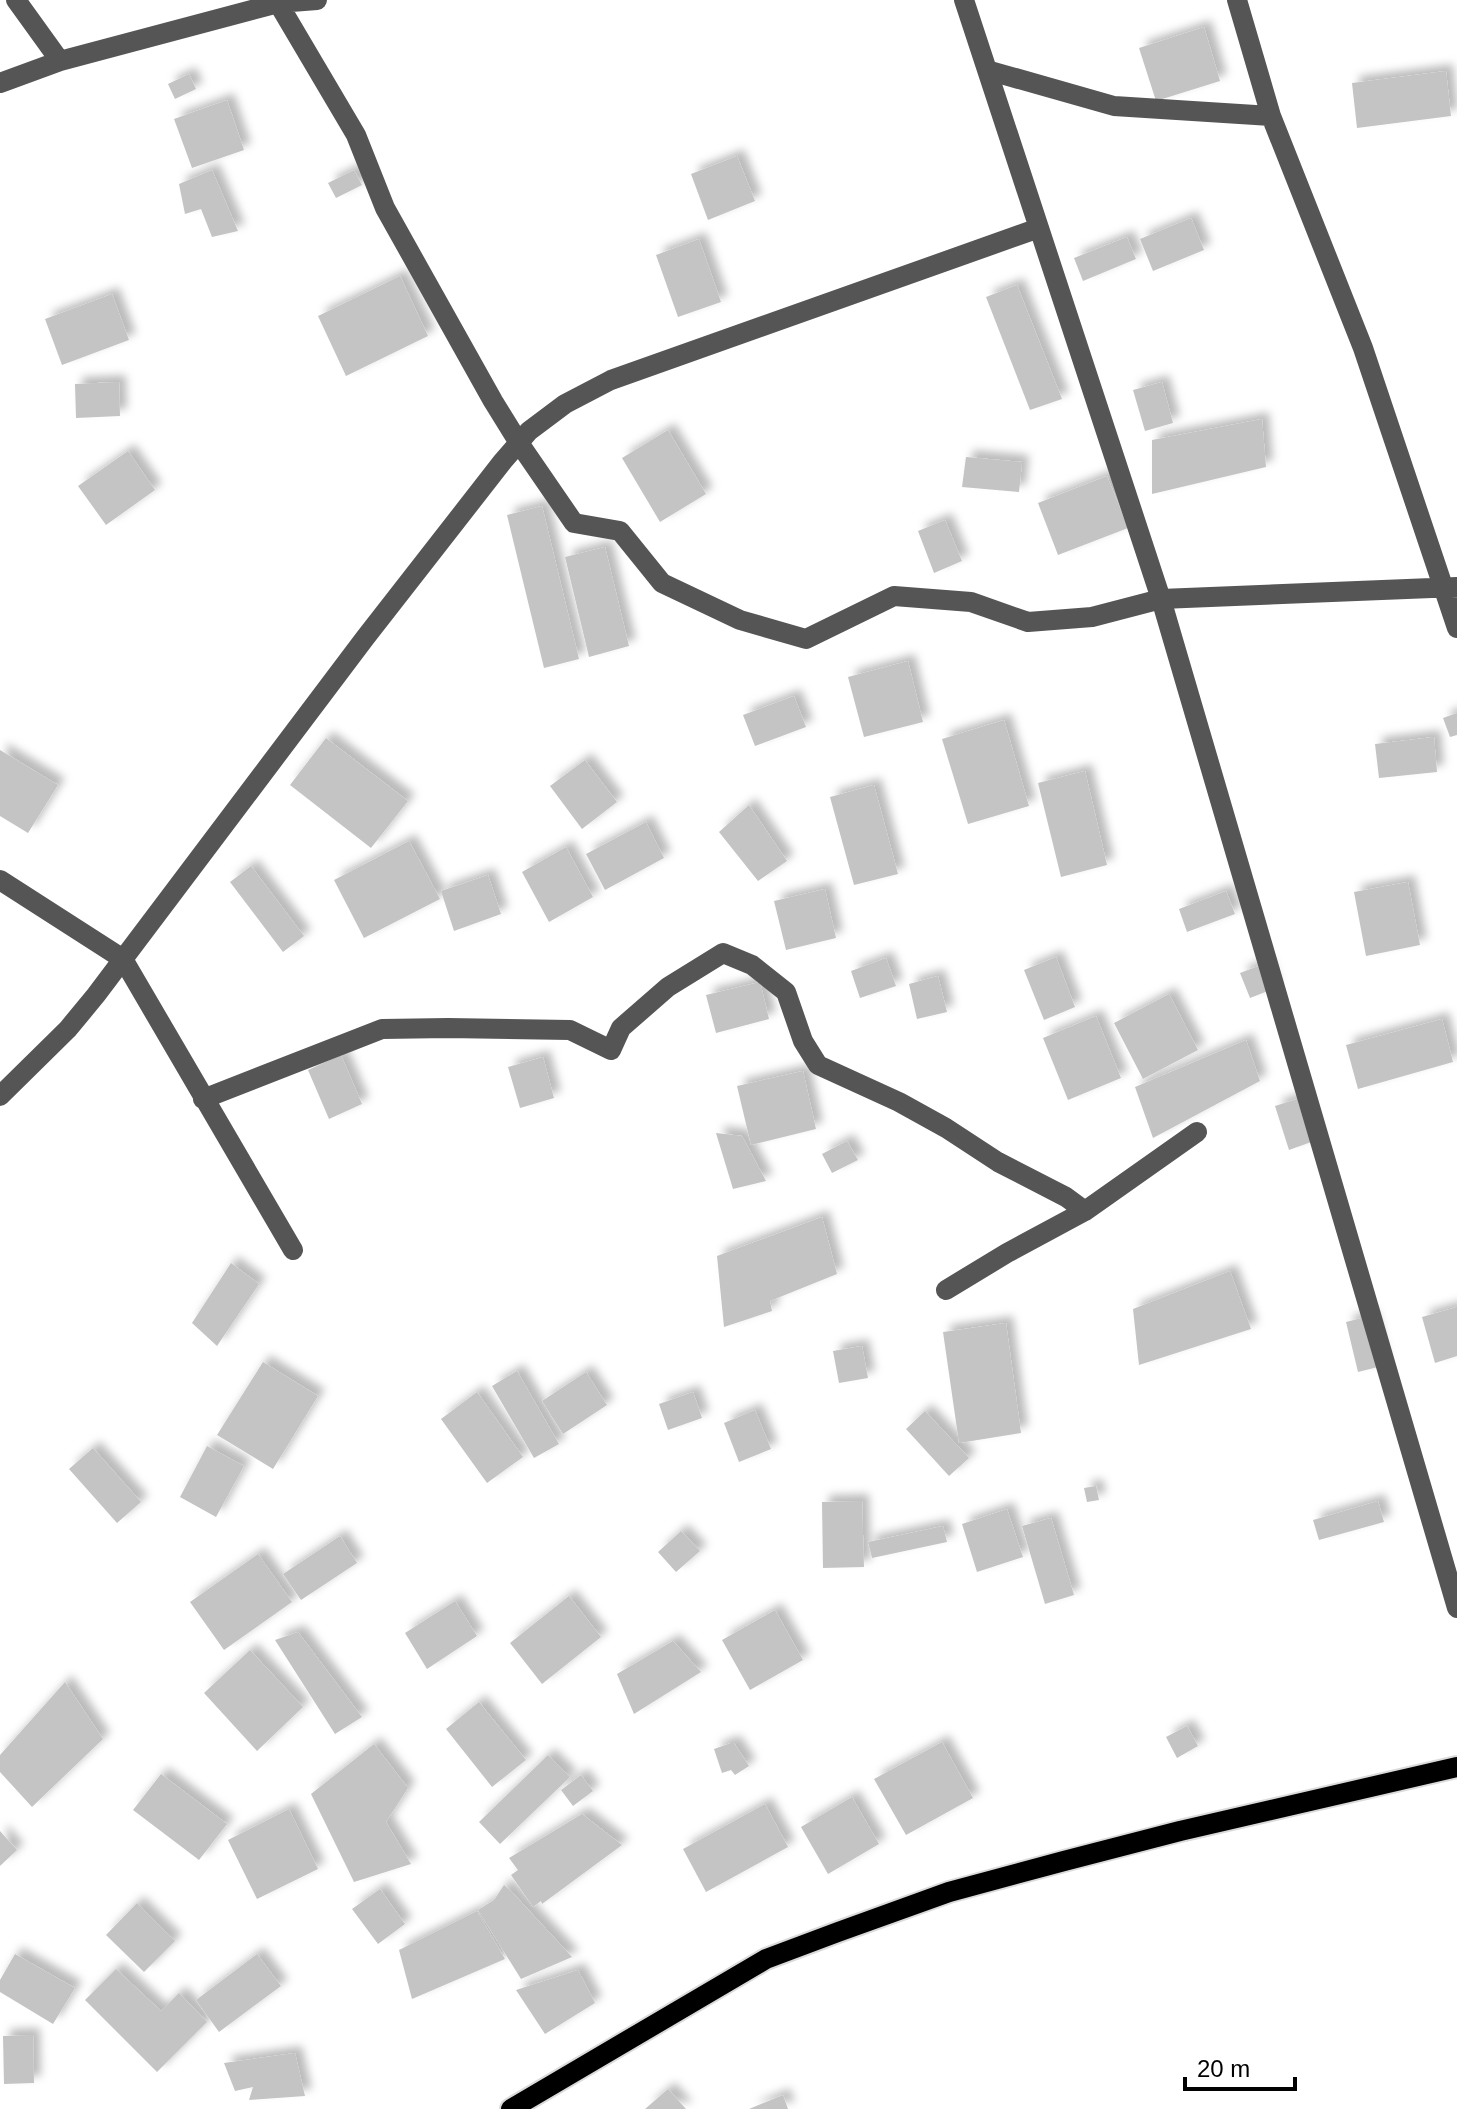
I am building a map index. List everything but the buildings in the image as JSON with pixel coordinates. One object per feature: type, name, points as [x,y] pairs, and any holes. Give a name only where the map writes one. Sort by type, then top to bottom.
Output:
[{"type":"main road","points":[[511,2109],[766,1959],[838,1932],[949,1892],[1064,1861],[1457,1767]]},
{"type":"street","points":[[16,0],[60,61]]},
{"type":"street","points":[[0,83],[60,61],[278,1],[317,0]]},
{"type":"street","points":[[964,0],[1161,599],[1457,1608]]},
{"type":"street","points":[[1237,0],[1271,116],[1363,348],[1450,587],[1457,628]]},
{"type":"street","points":[[278,1],[356,135],[385,208],[519,443],[574,523],[620,531],[662,583],[740,620],[806,639],[894,596],[971,602],[1028,622],[1092,617],[1161,599],[1450,587]]},
{"type":"street","points":[[987,70],[1114,106],[1271,116]]},
{"type":"street","points":[[0,1096],[68,1029],[365,638],[529,431],[565,404],[611,380],[1039,228]]},
{"type":"street","points":[[0,880],[123,959],[293,1250]]},
{"type":"street","points":[[203,1099],[382,1029],[570,1030],[611,1050],[621,1028],[668,987],[723,953],[752,965],[786,992],[803,1041],[818,1065],[899,1102],[998,1162],[1066,1197],[1085,1211]]},
{"type":"street","points":[[946,1290],[1085,1211],[1197,1132]]}]
